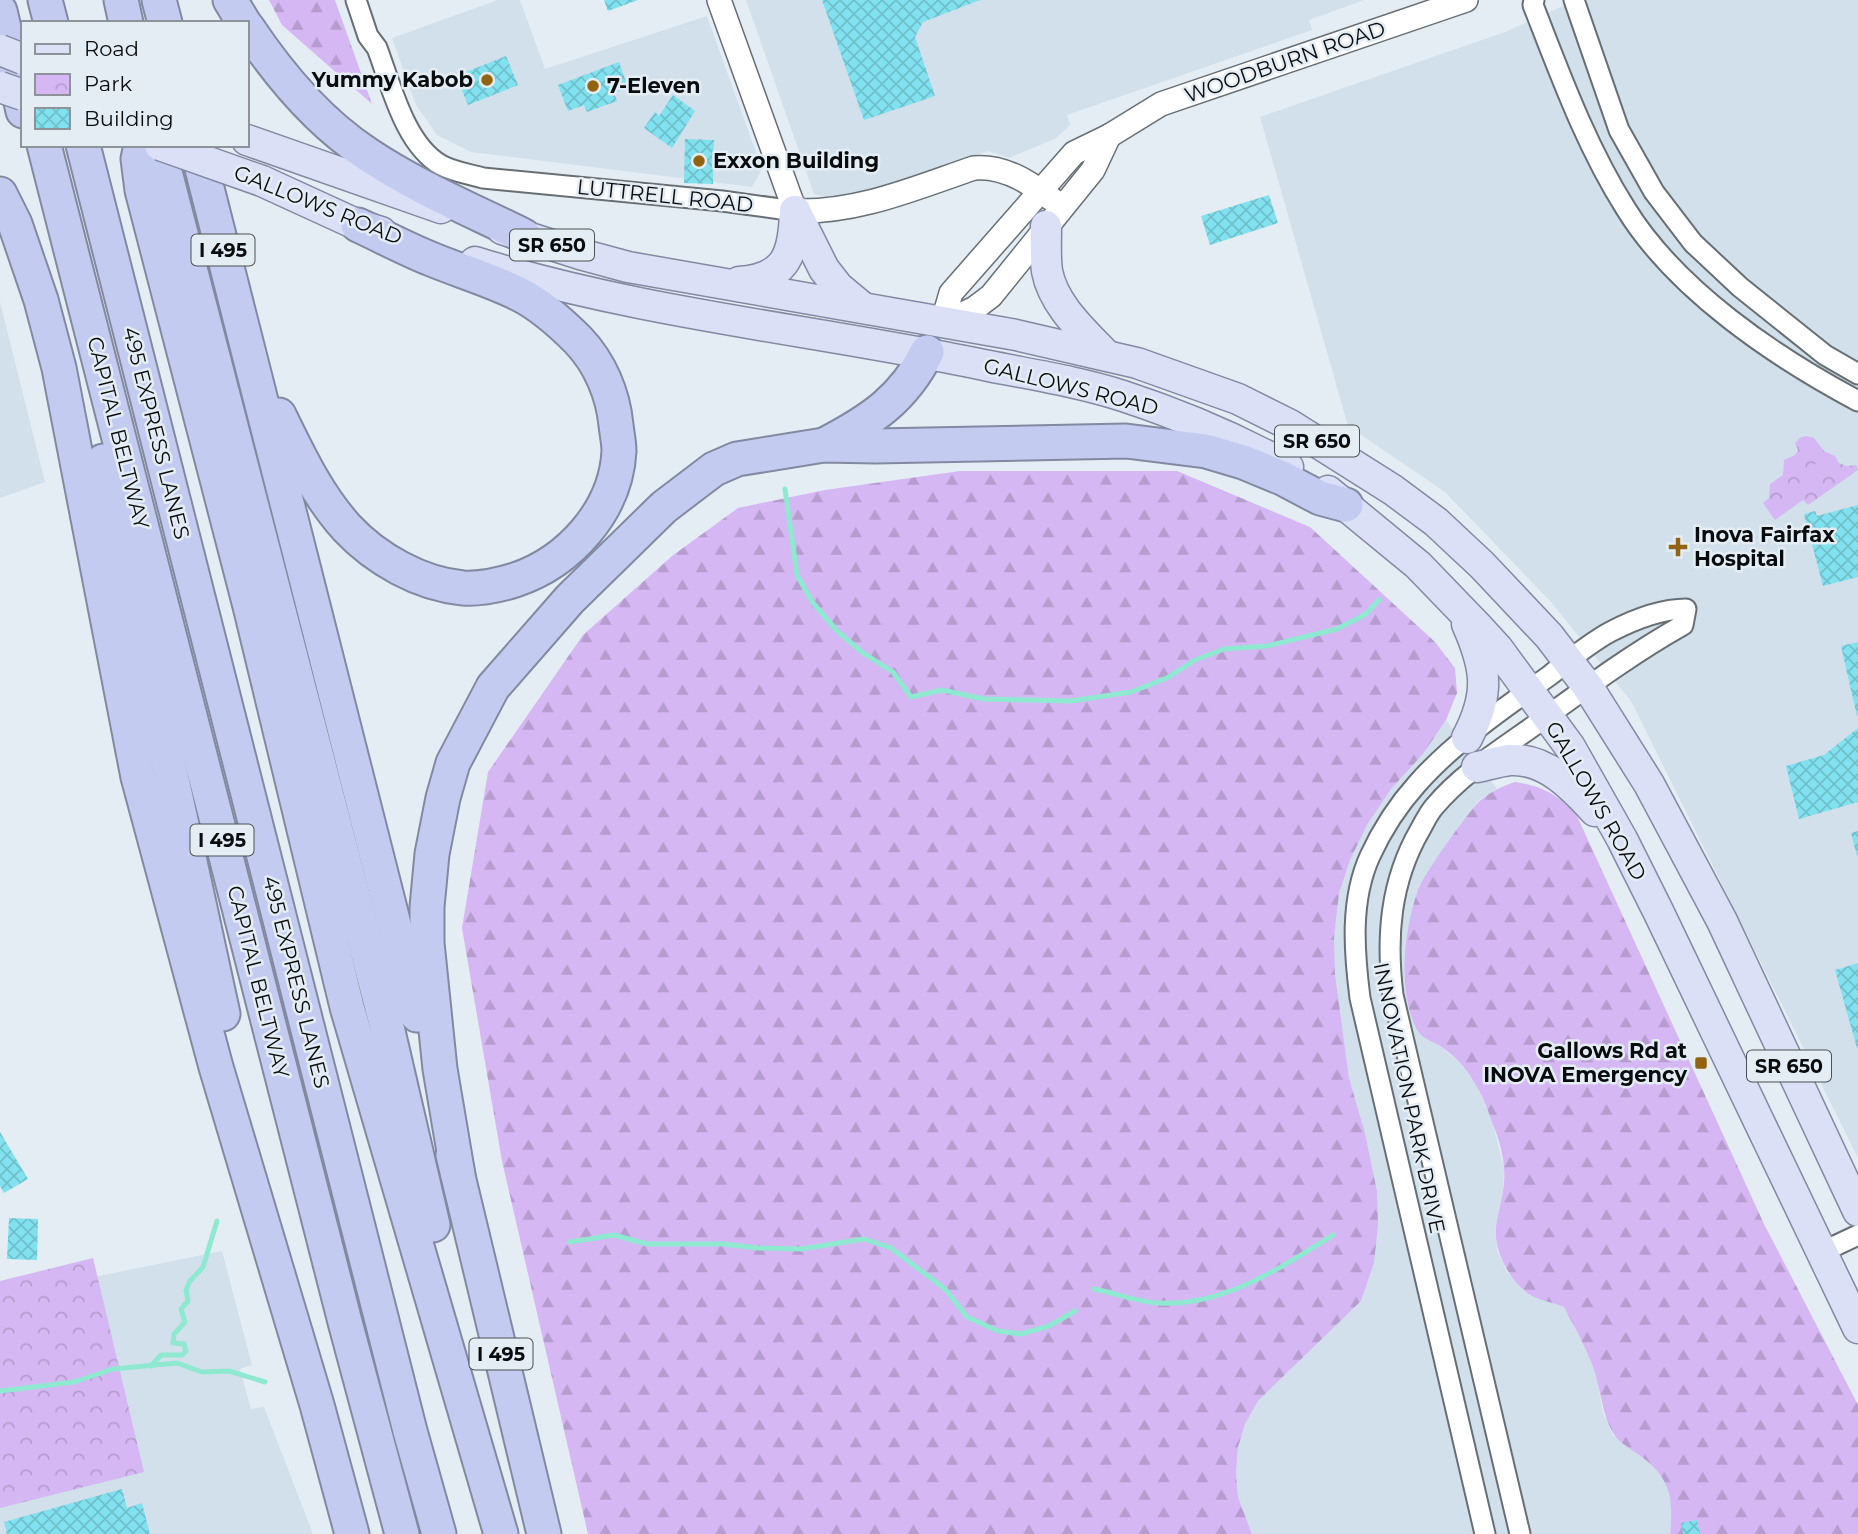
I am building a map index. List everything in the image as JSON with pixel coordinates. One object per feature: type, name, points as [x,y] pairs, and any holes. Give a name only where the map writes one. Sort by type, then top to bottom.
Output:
[{"type":"highway","points":[[8,0],[21,51]]},
{"type":"highway","points":[[46,0],[51,21]]},
{"type":"highway","points":[[121,0],[126,21]]},
{"type":"highway","points":[[159,0],[164,21]]},
{"type":"highway","points":[[230,0],[243,21]]},
{"type":"highway","points":[[0,11],[21,102]]},
{"type":"highway","points":[[248,29],[270,62],[316,113],[367,154],[524,236]]},
{"type":"highway","points":[[30,147],[68,302],[285,1300]]},
{"type":"highway","name":"CAPITAL BELTWAY","points":[[45,147],[401,1534]]},
{"type":"highway","name":"495 EXPRESS LANES","points":[[84,147],[410,1431],[439,1534]]},
{"type":"highway","points":[[125,164],[138,159],[141,147]]},
{"type":"highway","name":"I 495","points":[[160,147],[387,1027],[502,1534]]},
{"type":"highway","name":"I 495","points":[[197,147],[458,1175],[544,1534]]},
{"type":"highway","points":[[125,164],[349,1098],[410,1431]]},
{"type":"highway","points":[[125,164],[246,593],[347,1007],[502,1534]]},
{"type":"highway","points":[[0,194],[15,224],[44,311],[59,368],[138,778],[216,1067],[352,1534]]},
{"type":"highway","points":[[250,355],[299,456],[331,508],[349,530],[398,567],[444,586],[484,587],[533,573],[559,558],[580,539],[597,517],[613,484],[619,452],[614,402],[596,365],[580,342],[556,319],[521,295],[429,258],[358,225]]},
{"type":"highway","points":[[824,445],[864,424],[881,411],[904,388],[935,338]]},
{"type":"highway","points":[[458,1175],[434,1023],[427,943],[432,855],[453,763],[494,687],[570,599],[664,507],[714,469],[737,459],[824,445],[1126,441],[1206,451],[1243,462],[1320,498],[1346,505]]},
{"type":"main road","points":[[0,50],[21,58]]},
{"type":"main road","points":[[0,87],[21,94]]},
{"type":"main road","name":"GALLOWS ROAD","points":[[250,141],[524,236],[628,267],[862,307],[935,338],[1186,418],[1256,450],[1329,491],[1418,565],[1498,649],[1576,758],[1622,839],[1858,1328]]},
{"type":"main road","name":"GALLOWS ROAD","points":[[165,147],[262,181],[358,225],[493,267],[597,293],[730,319],[935,338],[1016,335],[1137,363],[1238,399],[1290,425],[1393,490],[1436,522],[1482,565],[1549,636],[1588,687],[1664,809],[1722,920],[1858,1211]]},
{"type":"main road","points":[[722,284],[760,279],[777,272],[786,260],[794,239],[795,211]]},
{"type":"main road","points":[[795,211],[824,269],[838,288],[862,307]]},
{"type":"main road","points":[[1054,216],[1046,262],[1052,289],[1071,317],[1104,354]]},
{"type":"main road","points":[[1460,608],[1478,652],[1484,684],[1484,699],[1479,715],[1467,738]]},
{"type":"main road","points":[[1477,767],[1508,760],[1525,760],[1552,772],[1581,796],[1622,839]]},
{"type":"street","name":"LUTTRELL ROAD","points":[[356,0],[368,36],[377,48],[410,133],[425,152],[440,164],[456,171],[483,177],[824,212],[869,204],[974,168],[990,167],[1040,190],[1054,216]]},
{"type":"street","points":[[719,0],[795,211]]},
{"type":"street","name":"WOODBURN ROAD","points":[[935,338],[951,293],[1074,153],[1109,136],[1161,104],[1466,0]]},
{"type":"street","points":[[1535,0],[1533,5],[1557,67],[1590,141],[1626,210],[1670,266],[1717,309],[1813,375],[1858,401]]},
{"type":"street","points":[[1574,0],[1619,131],[1654,192],[1693,243],[1740,287],[1825,355],[1858,374]]},
{"type":"street","points":[[935,338],[990,296],[1093,170],[1109,136]]},
{"type":"street","name":"INNOVATION PARK DRIVE","points":[[1485,1534],[1360,998],[1354,944],[1361,883],[1369,857],[1401,804],[1435,765],[1467,738],[1608,633],[1647,615],[1671,609],[1686,609],[1683,625],[1656,639],[1588,687],[1477,767],[1451,789],[1432,809],[1416,838],[1406,859],[1392,907],[1389,951],[1393,995],[1520,1534]]},
{"type":"street","points":[[1822,1252],[1858,1235]]},
{"type":"shaded area","points":[[498,0],[520,0],[545,69],[707,16],[762,169],[752,187],[471,152],[437,135],[416,105],[392,38]]},
{"type":"shaded area","points":[[746,0],[1364,0],[1309,20],[1312,30],[1067,115],[1070,125],[1055,139],[1009,158],[988,151],[838,200],[814,194]]},
{"type":"shaded area","name":"Inova Fairfax Hospital","points":[[1577,0],[1858,0],[1858,1158],[1631,701],[1551,602],[1445,492],[1348,426],[1260,117],[1505,32]]},
{"type":"shaded area","points":[[0,302],[45,482],[0,498]]},
{"type":"shaded area","points":[[1446,720],[1497,789],[1479,800],[1418,887],[1431,1041],[1460,1063],[1475,1082],[1492,1120],[1504,1169],[1503,1191],[1495,1230],[1497,1250],[1507,1272],[1532,1296],[1564,1307],[1589,1355],[1603,1413],[1613,1435],[1654,1465],[1666,1481],[1672,1508],[1670,1534],[1252,1534],[1238,1497],[1238,1447],[1245,1424],[1258,1401],[1361,1301],[1374,1263],[1377,1191],[1365,1133],[1349,1078],[1335,974],[1334,937],[1339,895],[1350,860],[1367,825],[1391,789],[1423,754]]},
{"type":"shaded area","points":[[222,1251],[252,1365],[240,1369],[251,1409],[264,1407],[313,1534],[0,1534],[0,1296]]},
{"type":"green space","points":[[269,0],[335,0],[372,104],[282,25]]},
{"type":"green space","points":[[1801,437],[1814,438],[1824,451],[1835,456],[1839,463],[1846,466],[1856,465],[1858,470],[1808,505],[1803,500],[1775,520],[1763,503],[1769,498],[1770,484],[1783,475],[1784,460],[1795,455],[1798,450],[1795,443]]},
{"type":"green space","points":[[1819,461],[1828,475],[1811,487],[1802,474]]},
{"type":"green space","points":[[960,471],[1177,471],[1310,527],[1435,642],[1455,668],[1457,693],[1446,720],[1423,754],[1391,789],[1367,825],[1350,860],[1339,894],[1334,937],[1335,974],[1349,1078],[1365,1133],[1377,1191],[1378,1225],[1374,1263],[1361,1301],[1258,1401],[1245,1424],[1238,1447],[1236,1473],[1238,1497],[1252,1534],[588,1534],[502,1161],[462,928],[488,772],[583,635],[672,556],[738,508],[825,490]]},
{"type":"green space","points":[[1515,782],[1549,793],[1564,802],[1577,816],[1764,1224],[1858,1405],[1858,1534],[1670,1534],[1671,1508],[1667,1487],[1646,1460],[1616,1438],[1605,1414],[1592,1365],[1564,1307],[1526,1292],[1505,1266],[1496,1236],[1504,1175],[1503,1156],[1498,1139],[1484,1101],[1467,1072],[1452,1055],[1417,1030],[1407,997],[1405,960],[1413,906],[1428,871],[1477,804],[1494,791]]},
{"type":"green space","points":[[93,1258],[144,1472],[0,1508],[0,1281]]},
{"type":"building","points":[[604,0],[638,0],[608,11]]},
{"type":"building","points":[[822,0],[980,0],[923,22],[915,37],[935,96],[864,120]]},
{"type":"building","name":"Yummy Kabob","points":[[506,56],[518,85],[468,105],[456,76]]},
{"type":"building","name":"7-Eleven","points":[[619,62],[628,88],[614,93],[617,101],[587,112],[584,105],[568,111],[558,85]]},
{"type":"building","points":[[673,95],[695,111],[672,148],[644,128],[655,112],[659,116]]},
{"type":"building","name":"Exxon Building","points":[[685,139],[714,140],[713,184],[684,183]]},
{"type":"building","points":[[1269,195],[1278,223],[1210,245],[1201,216]]},
{"type":"building","points":[[1858,505],[1858,577],[1823,586],[1804,514],[1815,511],[1817,516]]},
{"type":"building","points":[[1858,642],[1858,716],[1857,716],[1841,646]]},
{"type":"building","points":[[1858,728],[1858,802],[1799,819],[1786,766],[1824,755]]},
{"type":"building","points":[[1858,831],[1858,856],[1857,856],[1851,833]]},
{"type":"building","points":[[1858,963],[1858,1048],[1857,1048],[1835,970]]},
{"type":"building","points":[[0,1132],[28,1179],[4,1193],[0,1186]]},
{"type":"building","points":[[9,1218],[38,1219],[37,1260],[7,1259]]},
{"type":"building","points":[[122,1489],[127,1508],[142,1503],[150,1534],[7,1534],[4,1522]]},
{"type":"building","points":[[1697,1520],[1700,1534],[1683,1534],[1681,1523]]},
{"type":"waterway","points":[[785,489],[797,575],[813,603],[837,631],[863,653],[893,672],[911,697],[942,690],[984,699],[1071,701],[1131,692],[1167,678],[1195,660],[1224,649],[1267,646],[1337,629],[1366,614],[1379,600]]},
{"type":"waterway","points":[[151,1366],[161,1355],[182,1355],[186,1351],[184,1344],[173,1343],[174,1334],[185,1322],[181,1309],[188,1301],[186,1290],[190,1281],[203,1267],[217,1221]]},
{"type":"waterway","points":[[570,1242],[614,1235],[647,1244],[723,1244],[801,1249],[864,1239],[891,1248],[945,1289],[967,1317],[998,1331],[1021,1334],[1049,1326],[1075,1311]]},
{"type":"waterway","points":[[1094,1289],[1158,1303],[1205,1299],[1250,1283],[1333,1235]]},
{"type":"waterway","points":[[0,1391],[74,1382],[113,1369],[177,1363],[202,1372],[229,1371],[265,1382]]},
{"type":"place","name":"Yummy Kabob","points":[[487,80]]},
{"type":"place","name":"7-Eleven","points":[[593,86]]},
{"type":"place","name":"Exxon Building","points":[[699,161]]},
{"type":"place","name":"Inova Fairfax Hospital","points":[[1678,547]]},
{"type":"place","name":"Gallows Rd at INOVA Emergency","points":[[1701,1063]]}]
